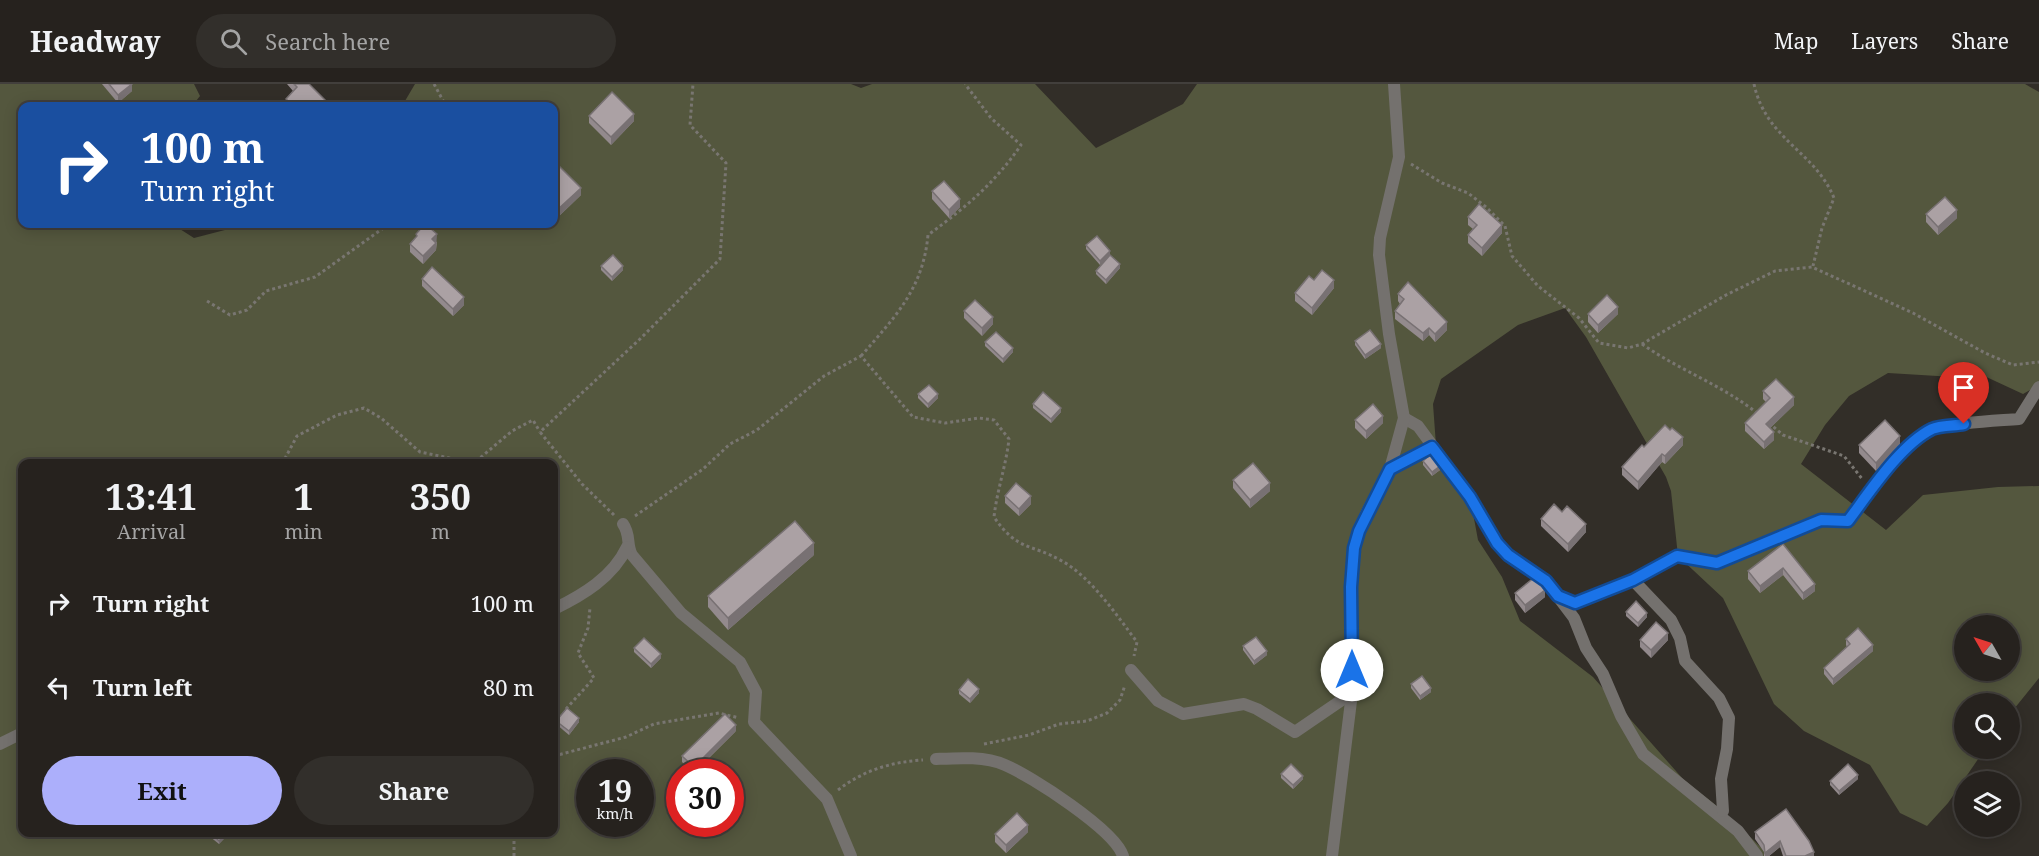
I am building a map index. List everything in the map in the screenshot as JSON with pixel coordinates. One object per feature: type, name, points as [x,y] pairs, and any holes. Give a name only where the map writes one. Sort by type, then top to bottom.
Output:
[{"type":"street","points":[[1332,856],[1352,693],[1351,587],[1354,548],[1366,514],[1390,469],[1404,418],[1389,334],[1379,255],[1380,238],[1399,157],[1394,84]]},
{"type":"street","points":[[1558,596],[1575,603],[1633,580],[1677,556],[1717,563],[1821,520],[1848,521],[1915,441],[1934,428],[2019,419],[2039,387]]},
{"type":"street","points":[[1404,418],[1418,426],[1470,497],[1497,543],[1508,555],[1546,581],[1574,618],[1586,648],[1604,674],[1620,716],[1643,754],[1738,831],[1756,856]]},
{"type":"street","points":[[1390,469],[1432,447]]},
{"type":"street","points":[[558,607],[593,588],[621,561],[629,535],[623,524]]},
{"type":"street","points":[[627,547],[681,613],[740,662],[756,692],[754,722],[827,799],[851,856]]},
{"type":"street","points":[[1633,580],[1671,620],[1680,638],[1685,661],[1719,698],[1729,718],[1721,779],[1723,811]]},
{"type":"street","points":[[1131,670],[1158,701],[1183,714],[1244,704],[1257,709],[1295,732],[1352,693]]},
{"type":"street","points":[[0,744],[18,735]]},
{"type":"street","points":[[936,759],[974,759],[1003,764],[1042,785],[1104,830],[1120,847],[1123,856]]},
{"type":"path","points":[[434,84],[444,102]]},
{"type":"path","points":[[540,432],[640,339],[720,259],[726,163],[690,124],[693,84]]},
{"type":"path","points":[[480,459],[522,425],[534,420],[540,432],[582,484],[623,524],[703,469],[730,444],[757,430],[824,376],[861,356],[913,293],[926,256],[928,235],[976,200],[1004,171],[1021,145],[991,118],[965,84]]},
{"type":"path","points":[[1754,84],[1757,101],[1770,123],[1827,182],[1834,198],[1822,228],[1812,267]]},
{"type":"path","points":[[1399,157],[1442,183],[1468,193],[1486,207],[1505,226],[1512,256],[1538,286],[1579,318],[1599,343],[1628,348],[1642,344],[1726,295],[1775,271],[1812,267],[1913,313],[2013,365],[2039,362]]},
{"type":"path","points":[[207,301],[231,315],[247,310],[266,291],[315,277],[383,228]]},
{"type":"path","points":[[1642,344],[1669,363],[1741,401],[1758,415]]},
{"type":"path","points":[[861,356],[913,417],[945,423],[979,418],[994,420],[1009,439],[1006,467],[996,494],[994,517],[1005,533],[1026,548],[1063,561],[1105,599],[1137,642],[1131,670],[1120,700],[1107,713],[1087,721],[1059,724],[1029,735],[974,746]]},
{"type":"path","points":[[285,459],[297,436],[337,415],[364,408],[381,418],[420,452],[452,459]]},
{"type":"path","points":[[1766,421],[1783,435],[1844,456],[1871,491]]},
{"type":"path","points":[[561,715],[594,678],[578,652],[588,628],[589,609],[596,600]]},
{"type":"path","points":[[558,755],[626,737],[654,723],[690,720],[719,713],[754,722]]},
{"type":"path","points":[[827,799],[857,775],[896,762],[936,759]]},
{"type":"path","points":[[514,837],[514,856]]},
{"type":"green space","points":[[0,84],[194,84],[200,96],[195,102],[18,102],[18,228],[178,228],[194,238],[233,228],[558,228],[558,102],[404,102],[415,84],[851,84],[861,88],[872,84],[1035,84],[1096,148],[1183,104],[1197,84],[2025,84],[2039,92],[2039,385],[2023,394],[1967,368],[1954,377],[1888,373],[1849,396],[1825,425],[1801,464],[1886,530],[1923,495],[1998,487],[2039,486],[2039,678],[2020,702],[2020,693],[1954,693],[1954,759],[1978,759],[1970,771],[1954,771],[1954,794],[1927,826],[1900,813],[1870,765],[1804,731],[1774,704],[1723,598],[1678,556],[1671,491],[1666,477],[1586,337],[1565,308],[1518,325],[1441,379],[1433,404],[1436,445],[1470,497],[1478,540],[1502,577],[1520,621],[1593,677],[1683,779],[1723,811],[1770,856],[0,856]]},
{"type":"building","points":[[109,84],[132,84],[118,95]]},
{"type":"building","points":[[294,84],[309,84],[327,102],[289,102],[286,99],[297,87]]},
{"type":"building","points":[[612,92],[634,114],[611,137],[589,116]]},
{"type":"building","points":[[558,165],[581,188],[558,209]]},
{"type":"building","points":[[944,181],[960,199],[949,210],[932,191]]},
{"type":"building","points":[[1945,197],[1957,210],[1938,227],[1926,214]]},
{"type":"building","points":[[1479,204],[1502,225],[1482,248],[1468,235],[1477,225],[1468,217]]},
{"type":"building","points":[[421,228],[430,228],[437,234],[432,239],[436,243],[423,256],[410,244],[417,236],[416,234]]},
{"type":"building","points":[[1097,236],[1110,251],[1100,261],[1086,245]]},
{"type":"building","points":[[613,255],[623,266],[612,277],[601,266]]},
{"type":"building","points":[[1110,255],[1120,264],[1106,280],[1096,271]]},
{"type":"building","points":[[432,267],[464,297],[453,309],[422,279]]},
{"type":"building","points":[[1322,270],[1334,280],[1312,308],[1295,293],[1309,276],[1314,280]]},
{"type":"building","points":[[1408,282],[1447,322],[1435,334],[1429,328],[1423,333],[1395,311],[1404,299],[1398,294]]},
{"type":"building","points":[[1607,295],[1618,307],[1598,325],[1588,314]]},
{"type":"building","points":[[975,300],[993,317],[982,328],[964,311]]},
{"type":"building","points":[[1370,330],[1381,344],[1365,355],[1355,341]]},
{"type":"building","points":[[996,332],[1013,348],[1003,359],[985,342]]},
{"type":"building","points":[[1968,371],[1979,380],[1969,390],[1959,381]]},
{"type":"building","points":[[1776,379],[1794,397],[1766,424],[1774,432],[1764,442],[1745,423],[1770,398],[1763,391]]},
{"type":"building","points":[[929,385],[938,394],[928,404],[918,394]]},
{"type":"building","points":[[1043,392],[1061,408],[1051,419],[1033,404]]},
{"type":"building","points":[[1373,404],[1383,416],[1366,431],[1355,420]]},
{"type":"building","points":[[1885,420],[1900,436],[1876,463],[1859,445]]},
{"type":"building","points":[[1665,425],[1683,437],[1665,456],[1662,454],[1638,482],[1622,467]]},
{"type":"building","points":[[1431,454],[1440,466],[1432,472],[1423,461]]},
{"type":"building","points":[[1253,463],[1270,483],[1250,500],[1233,480]]},
{"type":"building","points":[[1016,483],[1031,496],[1019,509],[1005,496]]},
{"type":"building","points":[[1554,504],[1562,512],[1567,506],[1586,524],[1568,544],[1541,519]]},
{"type":"building","points":[[795,521],[814,543],[728,618],[708,596]]},
{"type":"building","points":[[1783,544],[1815,584],[1803,593],[1783,568],[1760,586],[1748,571]]},
{"type":"building","points":[[1535,577],[1545,590],[1525,605],[1515,593]]},
{"type":"building","points":[[1636,601],[1647,613],[1638,623],[1626,612]]},
{"type":"building","points":[[1656,622],[1668,633],[1651,650],[1640,640]]},
{"type":"building","points":[[1858,628],[1873,645],[1833,679],[1824,668],[1850,644],[1846,639]]},
{"type":"building","points":[[1256,637],[1267,651],[1254,661],[1243,646]]},
{"type":"building","points":[[644,638],[661,654],[651,664],[634,648]]},
{"type":"building","points":[[1422,676],[1431,688],[1420,696],[1411,684]]},
{"type":"building","points":[[968,679],[979,689],[970,699],[959,690]]},
{"type":"building","points":[[567,708],[579,718],[569,731],[558,723],[558,719]]},
{"type":"building","points":[[725,714],[736,725],[702,759],[685,759],[682,756]]},
{"type":"building","points":[[1291,764],[1303,776],[1293,785],[1281,774]]},
{"type":"building","points":[[1848,764],[1858,775],[1839,791],[1830,781]]},
{"type":"building","points":[[1786,809],[1809,841],[1814,852],[1805,856],[1786,856],[1780,841],[1765,853],[1764,845],[1755,832]]},
{"type":"building","points":[[1017,813],[1028,825],[1006,845],[995,834]]},
{"type":"route","points":[[1352,670],[1351,587],[1354,548],[1359,531],[1390,469],[1432,447],[1470,497],[1486,528],[1497,543],[1508,555],[1546,581],[1558,596],[1575,603],[1633,580],[1677,556],[1717,563],[1821,520],[1848,521],[1882,476],[1915,441],[1934,428],[1964,424]]}]
